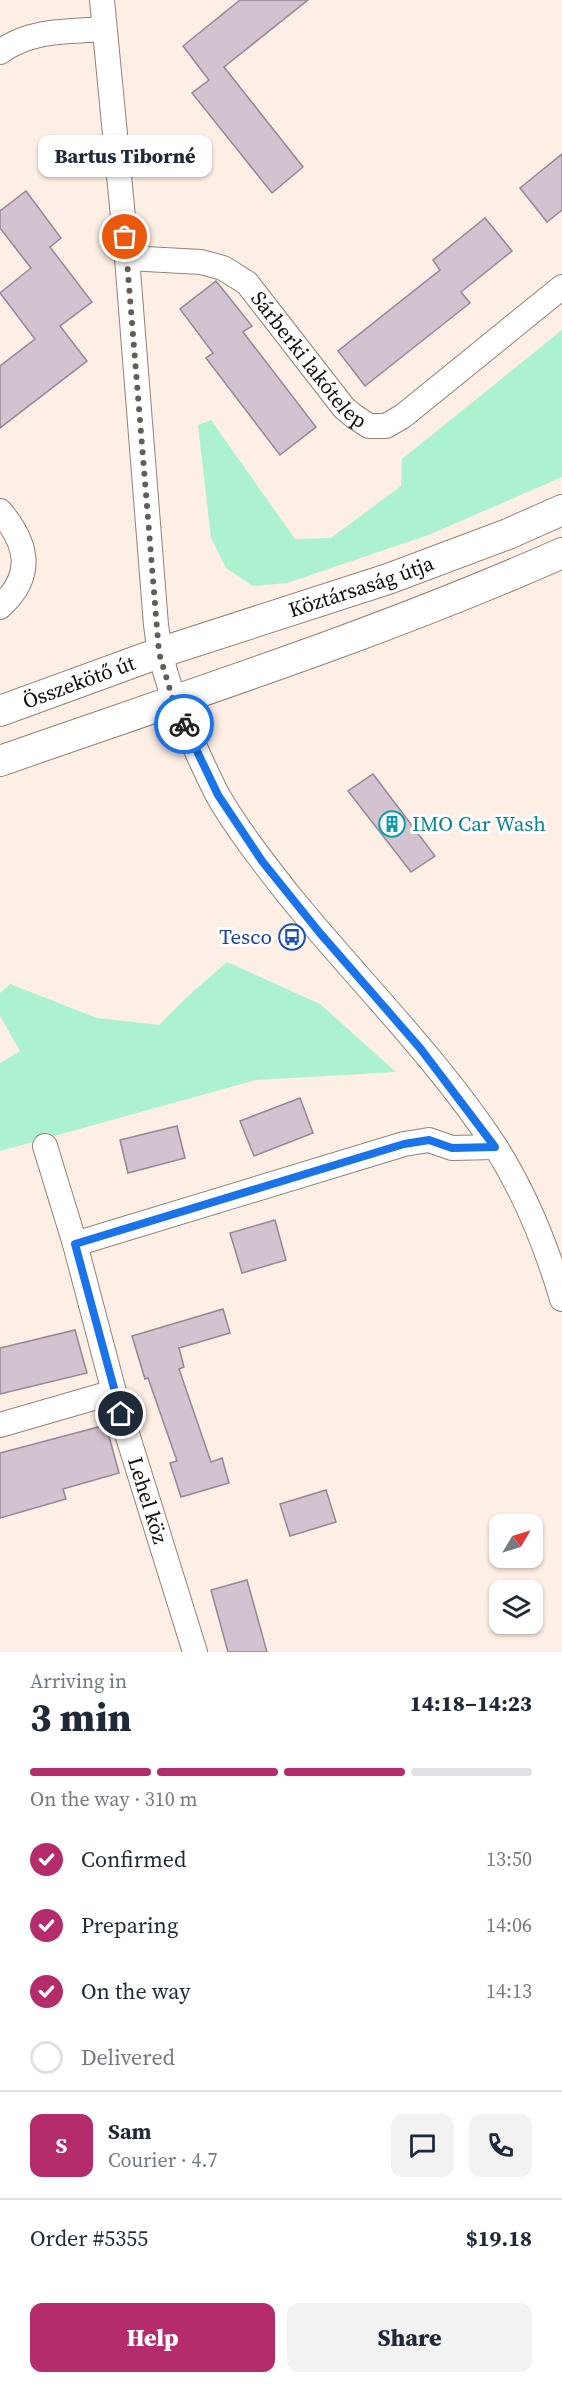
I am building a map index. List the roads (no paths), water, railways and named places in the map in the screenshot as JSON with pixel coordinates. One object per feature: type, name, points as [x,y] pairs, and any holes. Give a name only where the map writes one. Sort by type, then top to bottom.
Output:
[{"type":"street","points":[[102,0],[127,258],[159,653],[173,700],[218,795],[262,861],[319,932],[420,1048],[495,1147],[528,1206],[552,1265],[562,1299]]},
{"type":"street","points":[[0,52],[11,43],[35,34],[104,29]]},
{"type":"street","name":"Sárberki lakótelep","points":[[127,258],[201,262],[223,268],[247,283],[344,408],[369,426],[386,426],[404,416],[562,287]]},
{"type":"street","name":"Köztársaság útja","points":[[159,653],[388,579],[508,534],[562,510]]},
{"type":"street","points":[[0,511],[14,527],[23,550],[24,570],[15,590],[0,607]]},
{"type":"street","name":"Köztársaság útja","points":[[173,700],[378,627],[489,585],[562,553]]},
{"type":"street","name":"Összekötő út","points":[[0,711],[159,653]]},
{"type":"street","points":[[0,761],[173,700]]},
{"type":"street","points":[[75,1244],[404,1144],[429,1140],[452,1148],[495,1147]]},
{"type":"street","name":"Lehel köz","points":[[45,1146],[75,1244],[114,1392],[195,1652]]},
{"type":"street","points":[[0,1425],[114,1392]]},
{"type":"place","name":"Bartus Tiborné","points":[[125,237]]},
{"type":"place","name":"IMO Car Wash","points":[[392,824]]},
{"type":"place","name":"Tesco","points":[[292,937]]}]
